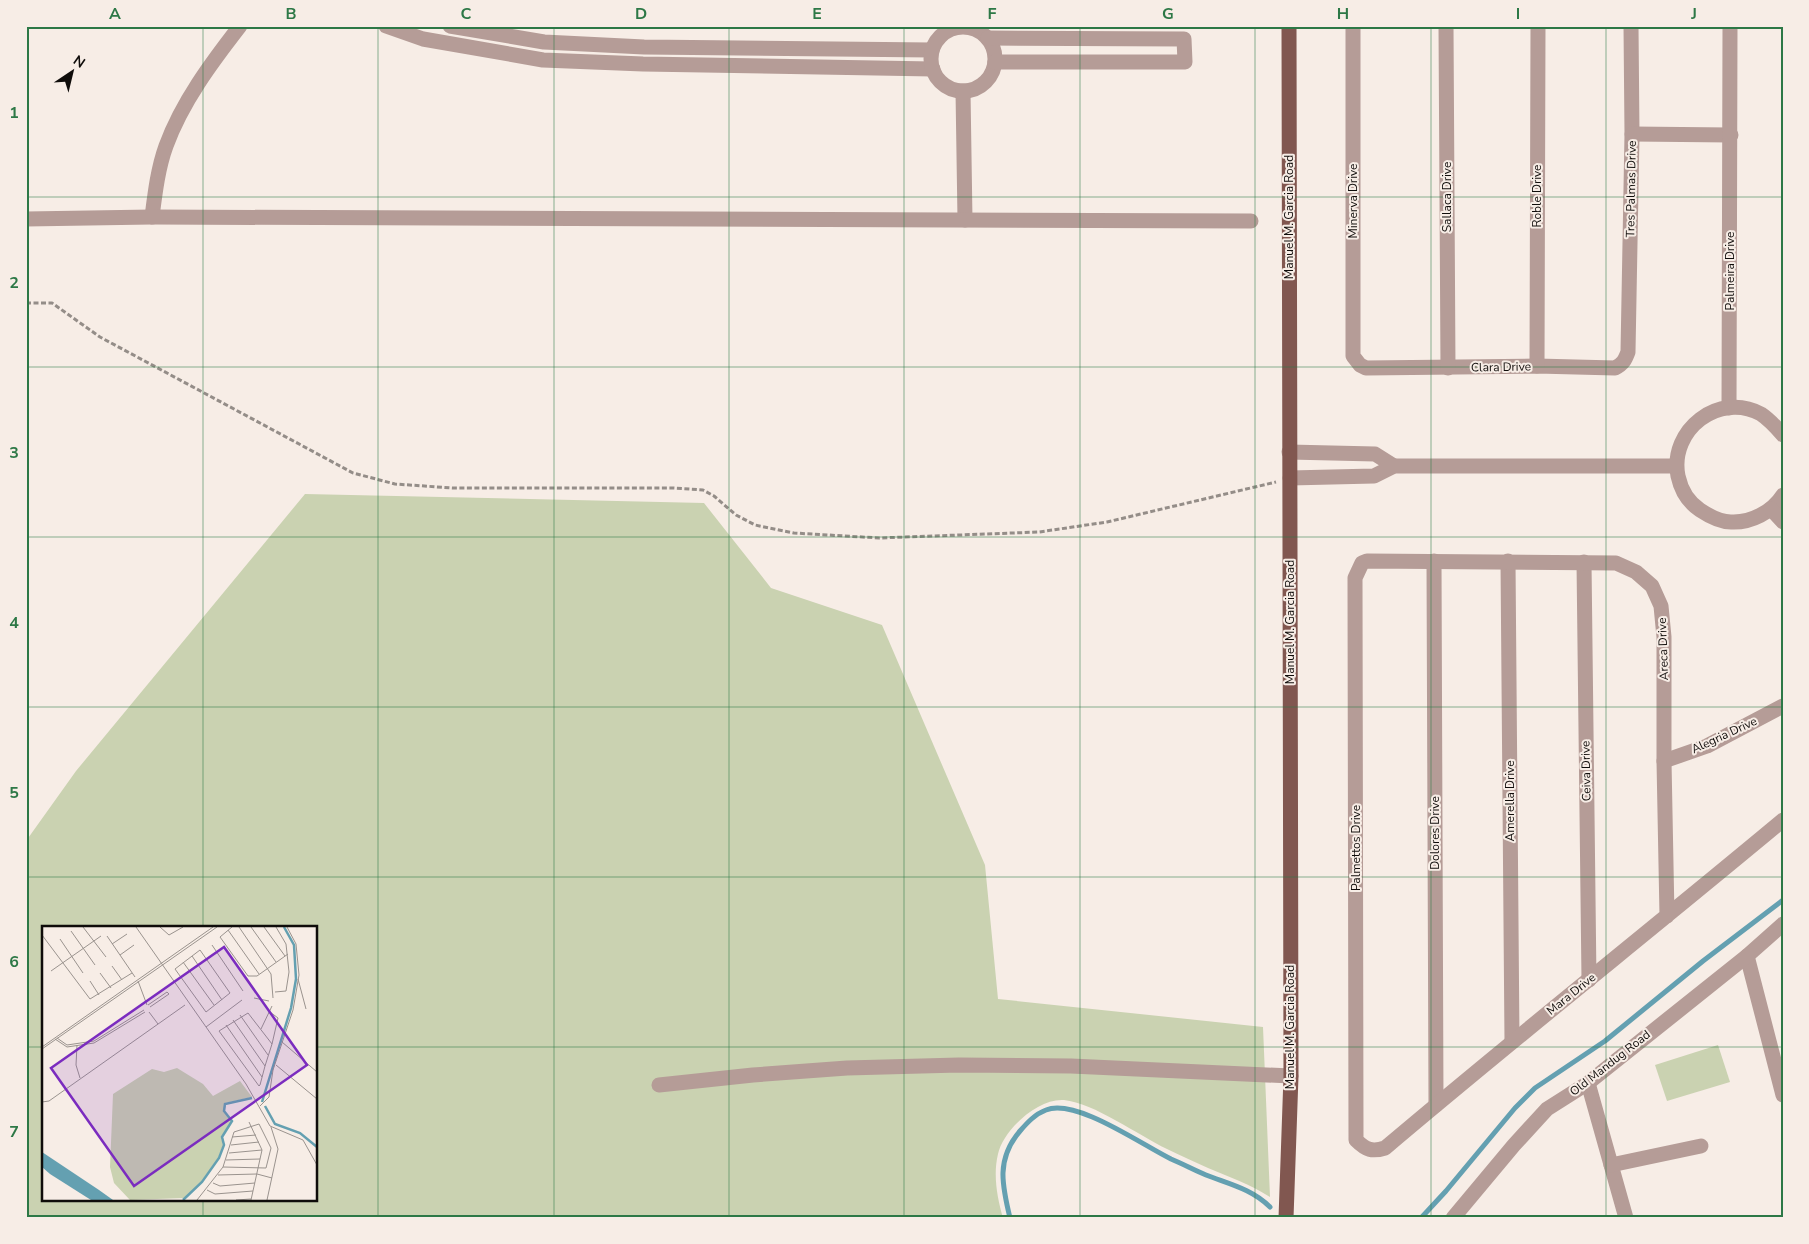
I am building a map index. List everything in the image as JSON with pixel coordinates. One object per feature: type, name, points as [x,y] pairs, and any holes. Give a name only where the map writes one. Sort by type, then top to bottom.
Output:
[{"type":"main road","name":"Manuel M. Garcia Road","points":[[1286,1218],[1291,1076],[1289,26]]},
{"type":"street","points":[[152,217],[156,183],[166,146],[185,106],[217,55],[240,26]]},
{"type":"street","points":[[386,26],[423,39],[533,58],[603,63],[933,69]]},
{"type":"street","points":[[450,26],[544,42],[603,45],[932,50]]},
{"type":"street","name":"Minerva Drive","points":[[1353,26],[1353,356],[1360,365],[1366,368]]},
{"type":"street","name":"Sallaca Drive","points":[[1446,26],[1448,368]]},
{"type":"street","name":"Roble Drive","points":[[1537,366],[1538,26]]},
{"type":"street","name":"Tres Palmas Drive","points":[[1628,352],[1632,134],[1631,26]]},
{"type":"street","name":"Palmeira Drive","points":[[1729,408],[1730,26]]},
{"type":"street","points":[[984,32],[995,54],[994,70],[985,82],[978,87],[963,91],[955,90],[941,82],[931,63],[932,50],[939,37],[952,28],[967,27],[984,32],[1184,39],[1184,62],[995,62]]},
{"type":"street","points":[[603,45],[603,63]]},
{"type":"street","points":[[963,91],[965,220]]},
{"type":"street","points":[[1632,134],[1731,135]]},
{"type":"street","points":[[26,219],[152,217],[1251,221]]},
{"type":"street","name":"Clara Drive","points":[[1366,368],[1537,366],[1615,368],[1621,365],[1628,352]]},
{"type":"street","points":[[1783,435],[1773,423],[1760,414],[1745,409],[1729,408],[1712,412],[1697,420],[1686,433],[1678,449],[1676,466],[1681,487],[1693,505],[1710,517],[1731,522],[1752,519],[1771,509],[1783,495]]},
{"type":"street","points":[[1289,452],[1375,454],[1394,466]]},
{"type":"street","points":[[1290,478],[1374,476],[1394,466],[1676,466]]},
{"type":"street","points":[[1771,509],[1783,522]]},
{"type":"street","name":"Areca Drive","points":[[1367,561],[1616,563],[1636,572],[1652,586],[1662,606],[1664,636],[1667,916]]},
{"type":"street","name":"Palmettos Drive","points":[[1356,1140],[1355,578],[1362,563],[1367,561]]},
{"type":"street","name":"Dolores Drive","points":[[1434,561],[1436,1105]]},
{"type":"street","name":"Amerella Drive","points":[[1508,561],[1512,1042]]},
{"type":"street","name":"Ceiva Drive","points":[[1584,562],[1588,980]]},
{"type":"street","name":"Alegria Drive","points":[[1664,761],[1707,746],[1783,706]]},
{"type":"street","name":"Mara Drive","points":[[1356,1140],[1363,1147],[1370,1150],[1385,1148],[1783,820]]},
{"type":"street","name":"Old Mandug Road","points":[[1453,1218],[1514,1145],[1548,1109],[1588,1082],[1747,956],[1783,924]]},
{"type":"street","points":[[1747,956],[1783,1095]]},
{"type":"street","points":[[659,1085],[847,1068],[958,1065],[1071,1066],[1291,1076]]},
{"type":"street","points":[[1588,1082],[1626,1218]]},
{"type":"street","points":[[1611,1165],[1701,1146]]},
{"type":"path","points":[[26,303],[52,303],[100,336],[353,473],[395,484],[452,488],[673,488],[703,490],[714,496],[736,515],[755,524],[794,533],[880,538],[1040,532],[1106,522],[1290,478]]},
{"type":"green space","points":[[305,494],[704,503],[771,588],[882,625],[985,865],[998,999],[1263,1027],[1270,1197],[1247,1184],[1167,1149],[1102,1113],[1076,1102],[1064,1100],[1043,1104],[1023,1117],[1014,1126],[1001,1145],[998,1154],[996,1178],[997,1194],[1003,1218],[26,1218],[26,841],[76,771]]},
{"type":"green space","points":[[1718,1045],[1730,1082],[1667,1101],[1655,1065]]},
{"type":"waterway","points":[[1421,1218],[1515,1108],[1535,1088],[1605,1041],[1703,961],[1783,900]]},
{"type":"waterway","points":[[1010,1218],[1003,1183],[1004,1162],[1007,1152],[1012,1141],[1032,1119],[1046,1110],[1059,1108],[1074,1111],[1109,1125],[1171,1159],[1248,1191],[1270,1207]]}]
